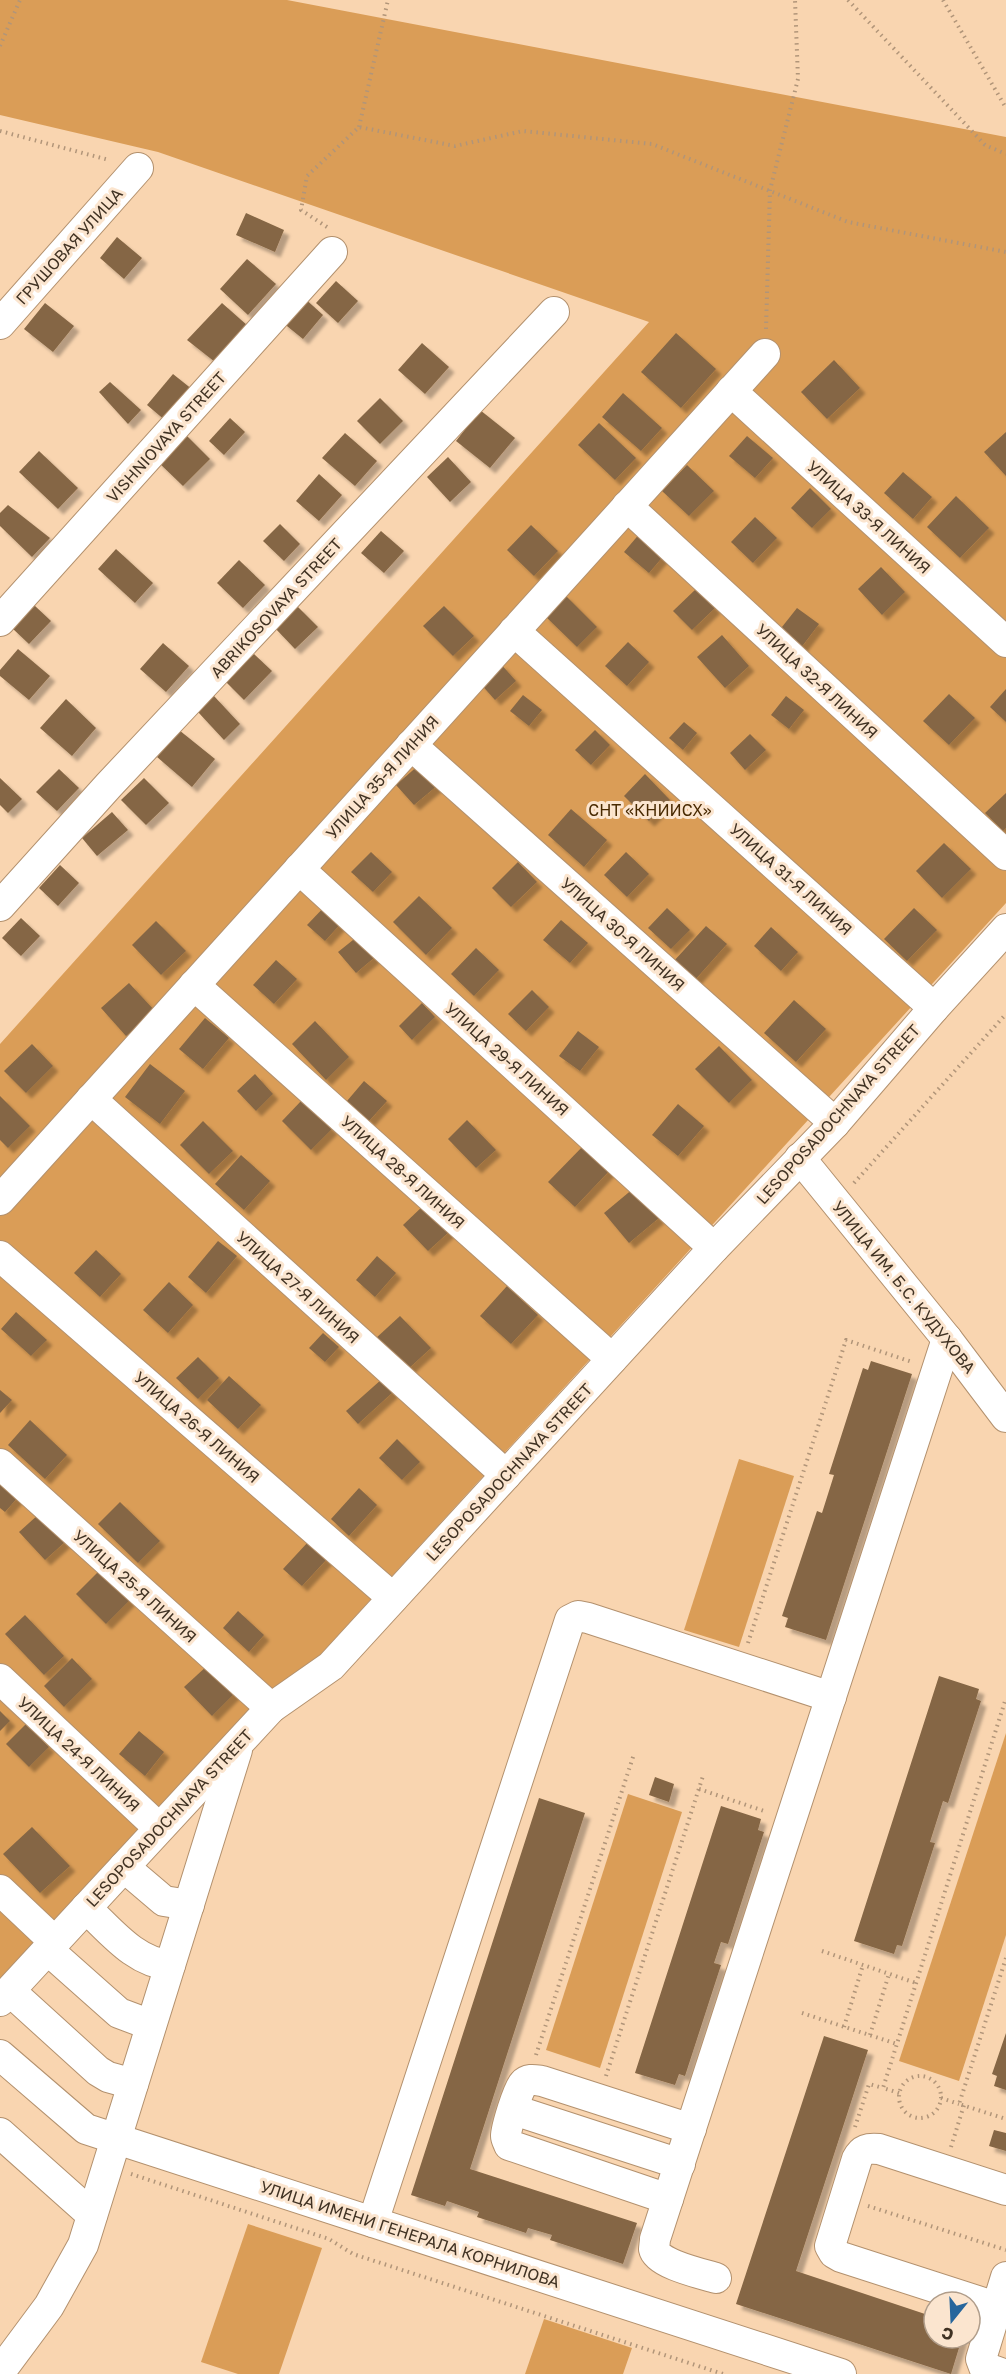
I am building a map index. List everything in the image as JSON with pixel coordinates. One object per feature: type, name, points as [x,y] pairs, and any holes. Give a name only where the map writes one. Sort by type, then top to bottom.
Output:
[{"type":"street","name":"ГРУШОВАЯ УЛИЦА","points":[[0,324],[138,168]]},
{"type":"street","name":"VISHNIOVAYA STREET","points":[[0,621],[332,252]]},
{"type":"street","name":"ABRIKOSOVAYA STREET","points":[[0,906],[110,785],[554,312]]},
{"type":"street","name":"УЛИЦА 35-Я ЛИНИЯ","points":[[0,1200],[765,354]]},
{"type":"street","name":"УЛИЦА 33-Я ЛИНИЯ","points":[[731,391],[1006,642]]},
{"type":"street","name":"УЛИЦА 32-Я ЛИНИЯ","points":[[627,506],[1006,855]]},
{"type":"street","name":"УЛИЦА 31-Я ЛИНИЯ","points":[[514,631],[934,1008]]},
{"type":"street","name":"УЛИЦА 30-Я ЛИНИЯ","points":[[411,745],[835,1123]]},
{"type":"street","name":"УЛИЦА 29-Я ЛИНИЯ","points":[[299,869],[714,1248]]},
{"type":"street","name":"LESOPOSADOCHNAYA STREET","points":[[5,1996],[271,1708],[332,1666],[714,1248],[835,1123],[1006,929]]},
{"type":"street","name":"УЛИЦА 28-Я ЛИНИЯ","points":[[194,985],[612,1359]]},
{"type":"street","name":"УЛИЦА 27-Я ЛИНИЯ","points":[[91,1099],[506,1475]]},
{"type":"street","name":"УЛИЦА ИМ. Б.С. КУДУХОВА","points":[[800,1158],[947,1339],[1006,1417]]},
{"type":"street","name":"УЛИЦА 26-Я ЛИНИЯ","points":[[0,1257],[393,1598]]},
{"type":"street","points":[[716,2278],[657,2256],[654,2249],[655,2239],[947,1339]]},
{"type":"street","name":"УЛИЦА 25-Я ЛИНИЯ","points":[[0,1464],[271,1708]]},
{"type":"street","points":[[373,2222],[570,1620],[578,1616],[588,1618],[831,1696]]},
{"type":"street","name":"УЛИЦА 24-Я ЛИНИЯ","points":[[0,1679],[159,1828]]},
{"type":"street","points":[[0,2373],[49,2306],[82,2245],[240,1741]]},
{"type":"street","points":[[124,1867],[164,1901],[189,1905]]},
{"type":"street","points":[[0,1890],[51,1946],[119,2013],[151,2025]]},
{"type":"street","points":[[86,1908],[137,1954],[149,1961],[170,1965]]},
{"type":"street","points":[[5,1996],[98,2071],[108,2077],[133,2084]]},
{"type":"street","name":"УЛИЦА ИМЕНИ ГЕНЕРАЛА КОРНИЛОВА","points":[[0,2055],[86,2128],[373,2222],[769,2363],[841,2374]]},
{"type":"street","points":[[668,2199],[509,2145],[506,2138],[514,2110],[524,2083],[531,2079],[691,2129]]},
{"type":"street","points":[[514,2110],[680,2164]]},
{"type":"street","points":[[0,2133],[92,2215]]},
{"type":"street","points":[[996,2307],[834,2253],[830,2246],[856,2159],[860,2152],[869,2148],[1006,2190]]},
{"type":"street","points":[[1003,2374],[984,2367],[981,2359],[1006,2277]]},
{"type":"path","points":[[0,46],[20,0]]},
{"type":"path","points":[[332,252],[333,231],[301,210],[307,176],[359,127],[388,0]]},
{"type":"path","points":[[765,354],[770,190],[798,79],[795,0]]},
{"type":"path","points":[[848,0],[985,145],[1006,154]]},
{"type":"path","points":[[943,0],[1006,108]]},
{"type":"path","points":[[359,127],[455,146],[523,131],[652,144],[848,222],[1006,252]]},
{"type":"path","points":[[0,131],[138,168]]},
{"type":"path","points":[[836,1203],[1006,1014]]},
{"type":"path","points":[[740,1667],[846,1340],[918,1364]]},
{"type":"path","points":[[899,2093],[883,2088],[1006,1698]]},
{"type":"path","points":[[531,2079],[535,2058],[634,1754]]},
{"type":"path","points":[[599,2099],[703,1776]]},
{"type":"path","points":[[699,1790],[769,1812]]},
{"type":"path","points":[[822,1951],[916,1983]]},
{"type":"path","points":[[943,2170],[1006,1958]]},
{"type":"path","points":[[844,2027],[863,1965]]},
{"type":"path","points":[[870,2035],[889,1974]]},
{"type":"path","points":[[802,2013],[897,2044]]},
{"type":"path","points":[[919,2076],[933,2080],[938,2086],[941,2098],[936,2111],[925,2118],[918,2118],[901,2108],[899,2093],[906,2081],[919,2076]]},
{"type":"path","points":[[941,2098],[1006,2119]]},
{"type":"path","points":[[107,2167],[329,2239],[353,2254],[723,2374]]},
{"type":"path","points":[[844,2198],[1006,2250]]},
{"type":"green space","name":"СНТ «КНИИСХ»","points":[[0,0],[287,0],[1006,137],[1006,903],[0,2006],[0,1044],[649,322],[158,152],[0,115]]},
{"type":"green space","points":[[739,1459],[794,1476],[739,1647],[684,1630]]},
{"type":"green space","points":[[1006,1733],[1006,1935],[959,2081],[899,2061]]},
{"type":"green space","points":[[628,1794],[682,1812],[600,2068],[546,2050]]},
{"type":"green space","points":[[248,2224],[322,2248],[279,2374],[238,2374],[201,2362]]},
{"type":"green space","points":[[544,2319],[632,2348],[623,2374],[525,2374]]},
{"type":"building","points":[[246,213],[284,230],[275,252],[236,235]]},
{"type":"building","points":[[117,237],[142,258],[124,279],[100,258]]},
{"type":"building","points":[[247,259],[276,284],[248,315],[220,289]]},
{"type":"building","points":[[336,281],[358,301],[338,323],[316,303]]},
{"type":"building","points":[[302,296],[323,315],[303,339],[282,322]]},
{"type":"building","points":[[45,303],[74,326],[53,352],[24,329]]},
{"type":"building","points":[[222,303],[248,326],[215,362],[187,340]]},
{"type":"building","points":[[676,333],[716,369],[681,408],[641,372]]},
{"type":"building","points":[[422,343],[449,367],[425,394],[398,370]]},
{"type":"building","points":[[834,360],[860,388],[827,419],[801,392]]},
{"type":"building","points":[[173,374],[193,390],[166,421],[147,405]]},
{"type":"building","points":[[110,382],[141,410],[128,424],[99,392]]},
{"type":"building","points":[[623,393],[662,428],[641,451],[602,417]]},
{"type":"building","points":[[380,398],[403,421],[380,444],[357,421]]},
{"type":"building","points":[[480,410],[515,438],[490,468],[456,441]]},
{"type":"building","points":[[230,418],[245,432],[224,455],[209,441]]},
{"type":"building","points":[[599,423],[636,458],[615,480],[578,445]]},
{"type":"building","points":[[183,432],[210,459],[183,486],[156,460]]},
{"type":"building","points":[[1006,432],[1006,476],[984,452]]},
{"type":"building","points":[[345,433],[377,461],[355,486],[322,458]]},
{"type":"building","points":[[747,436],[773,458],[755,478],[729,456]]},
{"type":"building","points":[[39,451],[78,488],[58,509],[19,472]]},
{"type":"building","points":[[448,457],[471,482],[450,502],[427,477]]},
{"type":"building","points":[[687,465],[714,491],[689,516],[662,491]]},
{"type":"building","points":[[903,472],[932,497],[913,519],[884,493]]},
{"type":"building","points":[[319,474],[342,495],[319,521],[296,501]]},
{"type":"building","points":[[810,488],[831,509],[812,528],[791,508]]},
{"type":"building","points":[[956,496],[989,528],[960,558],[927,527]]},
{"type":"building","points":[[8,505],[50,538],[32,557],[0,526],[0,513]]},
{"type":"building","points":[[755,517],[777,538],[753,563],[731,542]]},
{"type":"building","points":[[280,524],[300,544],[284,561],[263,541]]},
{"type":"building","points":[[531,525],[558,551],[534,576],[507,550]]},
{"type":"building","points":[[381,531],[404,551],[384,573],[361,553]]},
{"type":"building","points":[[641,532],[666,553],[649,573],[624,552]]},
{"type":"building","points":[[116,549],[153,583],[135,603],[98,569]]},
{"type":"building","points":[[239,560],[265,585],[243,608],[217,583]]},
{"type":"building","points":[[881,567],[905,592],[882,615],[858,589]]},
{"type":"building","points":[[697,588],[715,608],[692,630],[673,611]]},
{"type":"building","points":[[564,594],[597,627],[577,647],[544,615]]},
{"type":"building","points":[[34,605],[51,621],[29,644],[12,628]]},
{"type":"building","points":[[297,606],[318,627],[295,649],[274,627]]},
{"type":"building","points":[[444,606],[474,636],[453,656],[423,626]]},
{"type":"building","points":[[797,608],[819,624],[800,649],[778,632]]},
{"type":"building","points":[[722,635],[749,666],[725,688],[697,657]]},
{"type":"building","points":[[628,642],[649,662],[627,686],[605,666]]},
{"type":"building","points":[[163,643],[189,666],[166,692],[140,669]]},
{"type":"building","points":[[18,649],[50,676],[29,700],[0,676],[0,670]]},
{"type":"building","points":[[254,654],[272,671],[244,700],[226,682]]},
{"type":"building","points":[[500,663],[516,681],[495,700],[479,682]]},
{"type":"building","points":[[1006,689],[1006,722],[990,707]]},
{"type":"building","points":[[949,694],[975,718],[949,745],[923,721]]},
{"type":"building","points":[[523,695],[542,710],[529,726],[510,711]]},
{"type":"building","points":[[214,696],[240,724],[224,740],[198,712]]},
{"type":"building","points":[[786,696],[804,710],[789,729],[771,715]]},
{"type":"building","points":[[66,699],[96,728],[72,756],[40,728]]},
{"type":"building","points":[[684,722],[697,733],[683,750],[669,738]]},
{"type":"building","points":[[179,730],[215,759],[192,787],[157,757]]},
{"type":"building","points":[[595,730],[610,745],[591,765],[575,750]]},
{"type":"building","points":[[750,734],[766,750],[745,770],[730,753]]},
{"type":"building","points":[[420,764],[438,785],[414,805],[396,785]]},
{"type":"building","points":[[59,769],[79,788],[57,811],[36,792]]},
{"type":"building","points":[[645,774],[670,800],[649,821],[624,796]]},
{"type":"building","points":[[0,778],[22,799],[8,813],[0,805]]},
{"type":"building","points":[[144,778],[169,803],[146,825],[121,800]]},
{"type":"building","points":[[1006,793],[1006,828],[1003,831],[985,813]]},
{"type":"building","points":[[571,809],[607,840],[584,867],[548,835]]},
{"type":"building","points":[[112,812],[128,830],[97,856],[82,838]]},
{"type":"building","points":[[944,843],[971,869],[942,898],[916,871]]},
{"type":"building","points":[[371,852],[392,872],[373,892],[351,872]]},
{"type":"building","points":[[626,852],[649,874],[627,897],[604,875]]},
{"type":"building","points":[[518,862],[537,882],[511,907],[492,888]]},
{"type":"building","points":[[60,865],[79,883],[58,906],[39,888]]},
{"type":"building","points":[[419,896],[452,928],[426,955],[393,922]]},
{"type":"building","points":[[328,903],[345,919],[325,941],[307,925]]},
{"type":"building","points":[[667,908],[690,930],[671,949],[648,928]]},
{"type":"building","points":[[914,908],[937,930],[907,961],[884,939]]},
{"type":"building","points":[[21,918],[40,936],[21,956],[2,938]]},
{"type":"building","points":[[561,920],[588,943],[570,963],[543,940]]},
{"type":"building","points":[[156,921],[186,951],[161,975],[132,945]]},
{"type":"building","points":[[706,926],[727,944],[694,981],[673,962]]},
{"type":"building","points":[[771,927],[798,952],[781,971],[754,946]]},
{"type":"building","points":[[358,936],[375,957],[356,973],[338,952]]},
{"type":"building","points":[[476,948],[499,970],[474,996],[451,974]]},
{"type":"building","points":[[276,960],[297,979],[274,1004],[253,985]]},
{"type":"building","points":[[129,983],[155,1011],[126,1036],[101,1008]]},
{"type":"building","points":[[532,990],[549,1007],[526,1031],[508,1014]]},
{"type":"building","points":[[794,1000],[826,1029],[796,1062],[764,1033]]},
{"type":"building","points":[[422,1003],[435,1017],[412,1040],[399,1026]]},
{"type":"building","points":[[205,1018],[229,1038],[203,1069],[179,1049]]},
{"type":"building","points":[[315,1021],[349,1057],[326,1080],[292,1044]]},
{"type":"building","points":[[578,1031],[599,1047],[580,1071],[559,1056]]},
{"type":"building","points":[[32,1044],[53,1066],[26,1093],[4,1071]]},
{"type":"building","points":[[719,1046],[752,1080],[729,1103],[695,1069]]},
{"type":"building","points":[[150,1064],[185,1091],[160,1124],[125,1097]]},
{"type":"building","points":[[255,1074],[273,1094],[256,1111],[237,1091]]},
{"type":"building","points":[[364,1081],[387,1101],[369,1121],[347,1101]]},
{"type":"building","points":[[0,1096],[30,1126],[8,1148],[0,1140]]},
{"type":"building","points":[[302,1100],[332,1129],[311,1150],[282,1121]]},
{"type":"building","points":[[678,1104],[704,1126],[678,1156],[652,1135]]},
{"type":"building","points":[[467,1120],[496,1150],[476,1168],[448,1139]]},
{"type":"building","points":[[203,1121],[233,1151],[209,1174],[180,1145]]},
{"type":"building","points":[[586,1143],[612,1168],[575,1207],[548,1182]]},
{"type":"building","points":[[241,1155],[270,1181],[244,1210],[215,1184]]},
{"type":"building","points":[[634,1188],[659,1218],[629,1243],[604,1213]]},
{"type":"building","points":[[425,1204],[450,1231],[428,1251],[403,1225]]},
{"type":"building","points":[[218,1241],[237,1256],[206,1293],[188,1277]]},
{"type":"building","points":[[96,1250],[121,1274],[100,1297],[74,1273]]},
{"type":"building","points":[[377,1256],[396,1273],[375,1297],[356,1280]]},
{"type":"building","points":[[169,1282],[193,1305],[168,1333],[143,1310]]},
{"type":"building","points":[[507,1286],[538,1315],[511,1344],[480,1316]]},
{"type":"building","points":[[16,1312],[47,1340],[31,1356],[1,1329]]},
{"type":"building","points":[[400,1316],[431,1348],[406,1371],[375,1339]]},
{"type":"building","points":[[323,1333],[339,1347],[325,1362],[309,1348]]},
{"type":"building","points":[[198,1357],[219,1378],[198,1399],[176,1378]]},
{"type":"building","points":[[871,1361],[912,1374],[826,1640],[785,1627],[788,1618],[782,1616],[817,1511],[822,1513],[834,1475],[829,1474],[863,1368],[868,1370]]},
{"type":"building","points":[[229,1376],[261,1405],[238,1429],[207,1400]]},
{"type":"building","points":[[382,1379],[393,1392],[358,1424],[346,1411]]},
{"type":"building","points":[[0,1390],[12,1400],[0,1413]]},
{"type":"building","points":[[30,1420],[67,1455],[45,1479],[8,1445]]},
{"type":"building","points":[[397,1439],[420,1462],[402,1480],[379,1458]]},
{"type":"building","points":[[0,1479],[19,1496],[5,1512],[0,1508]]},
{"type":"building","points":[[359,1488],[377,1505],[349,1536],[331,1519]]},
{"type":"building","points":[[120,1502],[160,1541],[138,1563],[98,1524]]},
{"type":"building","points":[[39,1514],[65,1542],[45,1560],[19,1532]]},
{"type":"building","points":[[308,1542],[327,1559],[302,1586],[283,1569]]},
{"type":"building","points":[[100,1570],[130,1600],[106,1624],[76,1594]]},
{"type":"building","points":[[238,1611],[264,1635],[249,1652],[223,1628]]},
{"type":"building","points":[[25,1615],[64,1656],[44,1675],[5,1634]]},
{"type":"building","points":[[72,1658],[92,1679],[64,1707],[44,1686]]},
{"type":"building","points":[[208,1665],[235,1693],[212,1716],[184,1687]]},
{"type":"building","points":[[939,1676],[979,1689],[976,1699],[981,1701],[948,1803],[943,1801],[930,1842],[935,1843],[902,1946],[897,1945],[894,1954],[854,1941]]},
{"type":"building","points":[[0,1711],[10,1721],[0,1731]]},
{"type":"building","points":[[26,1724],[49,1747],[29,1767],[6,1744]]},
{"type":"building","points":[[139,1731],[164,1752],[145,1776],[119,1754]]},
{"type":"building","points":[[655,1777],[674,1784],[669,1802],[649,1795]]},
{"type":"building","points":[[539,1798],[585,1813],[470,2169],[637,2223],[623,2264],[550,2240],[552,2235],[528,2228],[526,2233],[477,2217],[479,2212],[447,2201],[445,2206],[411,2195]]},
{"type":"building","points":[[721,1806],[761,1819],[758,1830],[764,1832],[728,1944],[721,1942],[714,1963],[721,1965],[685,2076],[679,2074],[675,2085],[635,2073]]},
{"type":"building","points":[[32,1827],[70,1866],[40,1893],[3,1854]]},
{"type":"building","points":[[1006,2033],[1006,2090],[994,2086],[997,2076],[992,2074]]},
{"type":"building","points":[[824,2036],[868,2050],[796,2271],[922,2313],[922,2350],[958,2350],[951,2374],[736,2304]]},
{"type":"building","points":[[994,2130],[1006,2133],[1006,2151],[989,2146]]}]
